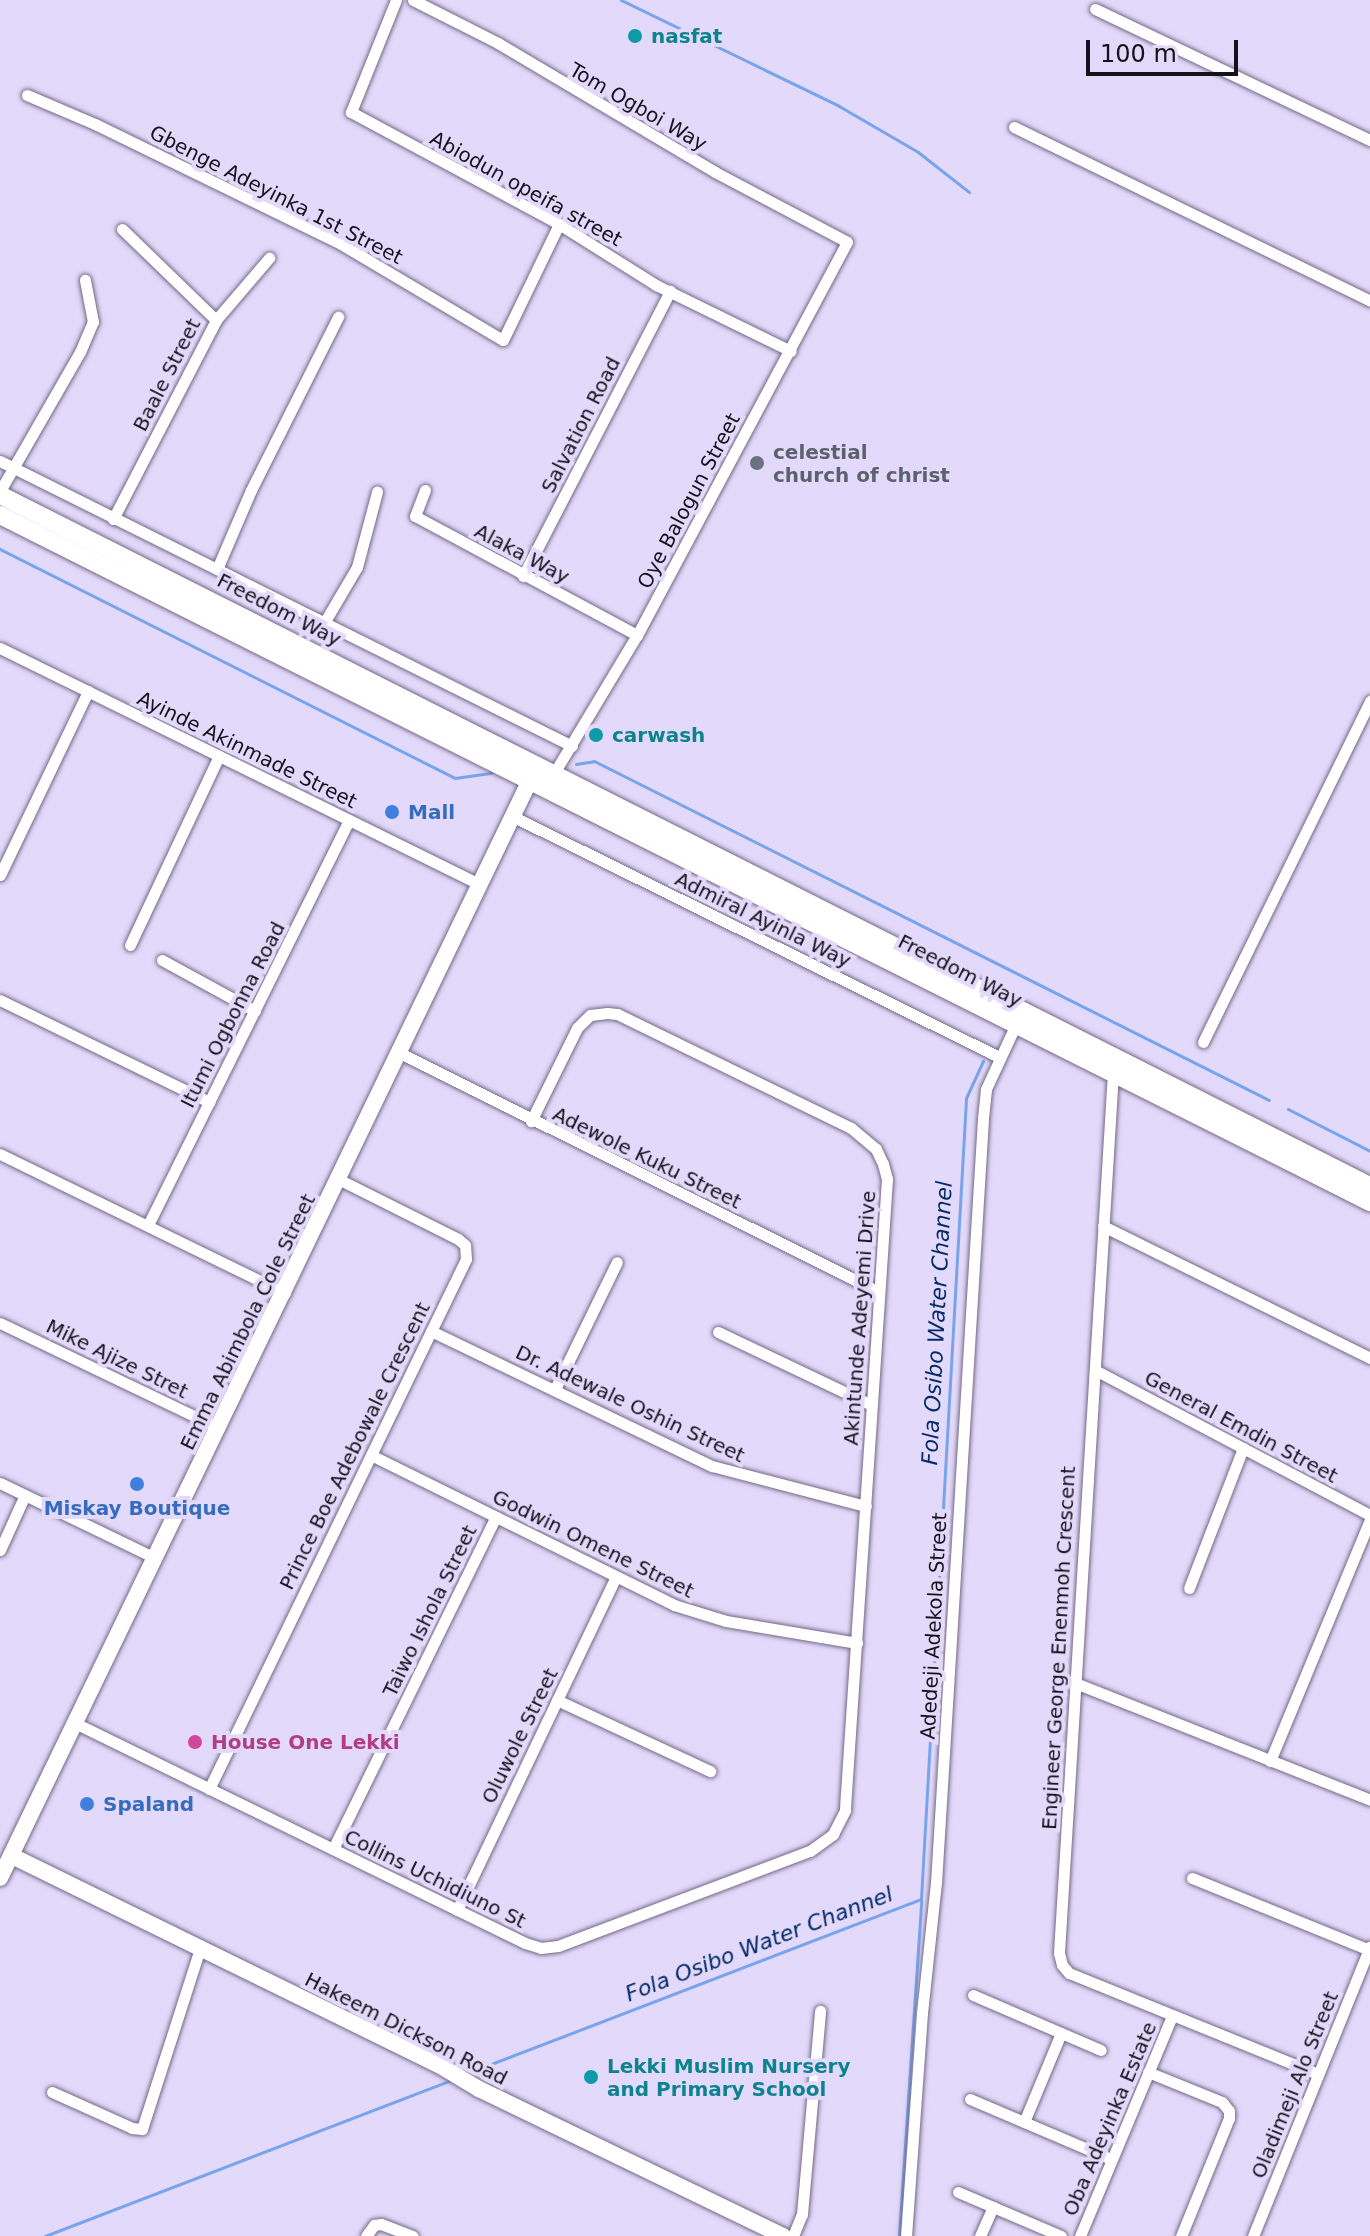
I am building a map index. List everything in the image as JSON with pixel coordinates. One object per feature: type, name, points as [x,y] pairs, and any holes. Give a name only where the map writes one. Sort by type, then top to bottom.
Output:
[{"type":"main road","name":"Freedom Way","points":[[0,493],[1113,1075],[1370,1202]]},
{"type":"main road","name":"Freedom Way","points":[[0,515],[540,773],[1370,1186]]},
{"type":"street","name":"Abiodun opeifa street","points":[[396,0],[351,112],[559,224],[670,291],[791,351]]},
{"type":"street","name":"Tom Ogboi Way","points":[[413,0],[498,43],[690,158],[847,242]]},
{"type":"street","points":[[1095,9],[1370,140]]},
{"type":"street","name":"Gbenge Adeyinka 1st Street","points":[[27,95],[95,124],[341,244],[503,340],[559,224]]},
{"type":"street","points":[[1014,127],[1370,301]]},
{"type":"street","points":[[122,229],[216,320]]},
{"type":"street","name":"Oye Balogun Street","points":[[540,773],[572,746],[637,635],[847,242]]},
{"type":"street","name":"Baale Street","points":[[113,519],[216,320],[269,258]]},
{"type":"street","points":[[0,493],[12,466],[80,352],[93,322],[85,280]]},
{"type":"street","name":"Salvation Road","points":[[523,576],[670,291]]},
{"type":"street","points":[[217,569],[251,490],[338,317]]},
{"type":"street","points":[[0,461],[572,746]]},
{"type":"street","name":"Alaka Way","points":[[425,490],[415,516],[637,635]]},
{"type":"street","points":[[324,623],[357,567],[377,492]]},
{"type":"street","name":"Ayinde Akinmade Street","points":[[0,648],[479,884]]},
{"type":"street","points":[[0,875],[88,691]]},
{"type":"street","points":[[1203,1042],[1370,701]]},
{"type":"street","points":[[130,945],[219,756]]},
{"type":"street","name":"Emma Abimbola Cole Street","points":[[0,1878],[340,1180],[512,816],[540,773]]},
{"type":"street","name":"Admiral Ayinla Way","points":[[512,816],[999,1057]]},
{"type":"street","name":"Itumi Ogbonna Road","points":[[148,1225],[349,820]]},
{"type":"street","points":[[162,960],[255,1011]]},
{"type":"street","points":[[0,1000],[209,1102]]},
{"type":"street","name":"Akintunde Adeyemi Drive","points":[[531,1121],[577,1028],[590,1015],[617,1014],[865,1137],[883,1164],[887,1179],[845,1810],[833,1834]]},
{"type":"street","name":"Adedeji Adekola Street","points":[[906,2236],[922,2013],[936,1883],[983,1118],[986,1089],[1016,1024]]},
{"type":"street","name":"Adewole Kuku Street","points":[[400,1053],[879,1292]]},
{"type":"street","name":"Engineer George Enenmoh Crescent","points":[[1112,1055],[1059,1938],[1062,1965],[1069,1973],[1318,2074]]},
{"type":"street","points":[[0,1154],[285,1293]]},
{"type":"street","name":"Prince Boe Adebowale Crescent","points":[[209,1789],[466,1259],[465,1245],[340,1180]]},
{"type":"street","points":[[1103,1226],[1370,1358]]},
{"type":"street","points":[[555,1389],[617,1262]]},
{"type":"street","name":"Mike Ajize Stret","points":[[0,1323],[219,1428]]},
{"type":"street","name":"Dr. Adewale Oshin Street","points":[[431,1331],[712,1466],[866,1506]]},
{"type":"street","points":[[718,1332],[872,1405]]},
{"type":"street","name":"General Emdin Street","points":[[1095,1370],[1370,1518]]},
{"type":"street","points":[[1189,1588],[1243,1448]]},
{"type":"street","name":"Godwin Omene Street","points":[[371,1455],[616,1577],[701,1615],[857,1643]]},
{"type":"street","points":[[0,1483],[155,1558]]},
{"type":"street","points":[[0,1550],[25,1495]]},
{"type":"street","name":"Taiwo Ishola Street","points":[[333,1849],[496,1517]]},
{"type":"street","points":[[1270,1761],[1370,1518]]},
{"type":"street","name":"Oluwole Street","points":[[457,1910],[616,1577]]},
{"type":"street","points":[[1075,1683],[1370,1800]]},
{"type":"street","points":[[557,1700],[710,1771]]},
{"type":"street","name":"Collins Uchidiuno St","points":[[75,1723],[525,1943],[541,1948],[558,1946],[810,1851],[833,1834]]},
{"type":"street","name":"Hakeem Dickson Road","points":[[12,1856],[439,2065],[479,2089],[783,2236]]},
{"type":"street","points":[[1192,1878],[1369,1949]]},
{"type":"street","points":[[52,2092],[132,2128],[142,2129],[200,1948]]},
{"type":"street","name":"Oladimeji Alo Street","points":[[1253,2236],[1369,1949]]},
{"type":"street","points":[[973,1995],[1101,2050]]},
{"type":"street","points":[[793,2236],[802,2214],[820,2011]]},
{"type":"street","name":"Oba Adeyinka Estate","points":[[1080,2236],[1172,2016]]},
{"type":"street","points":[[1024,2122],[1061,2033]]},
{"type":"street","points":[[1148,2072],[1222,2102],[1229,2111],[1229,2118],[1181,2236]]},
{"type":"street","points":[[970,2099],[1111,2159]]},
{"type":"street","points":[[958,2192],[1061,2236]]},
{"type":"street","points":[[980,2236],[993,2207]]},
{"type":"street","points":[[366,2236],[374,2225],[381,2224],[413,2236]]},
{"type":"waterway","points":[[621,0],[839,106],[918,152],[969,192]]},
{"type":"waterway","points":[[0,549],[455,778],[492,773]]},
{"type":"waterway","points":[[576,764],[594,761],[1269,1100]]},
{"type":"waterway","name":"Fola Osibo Water Channel","points":[[465,2074],[921,1899],[966,1098],[983,1061]]},
{"type":"waterway","points":[[1288,1109],[1370,1151]]},
{"type":"waterway","points":[[899,2236],[921,1901]]},
{"type":"waterway","name":"Fola Osibo Water Channel","points":[[45,2236],[451,2080]]},
{"type":"place","name":"nasfat","points":[[635,36]]},
{"type":"place","name":"celestial church of christ","points":[[757,463]]},
{"type":"place","name":"carwash","points":[[596,735]]},
{"type":"place","name":"Mall","points":[[392,812]]},
{"type":"place","name":"Miskay Boutique","points":[[137,1484]]},
{"type":"place","name":"House One Lekki","points":[[195,1742]]},
{"type":"place","name":"Spaland","points":[[87,1804]]},
{"type":"place","name":"Lekki Muslim Nursery and Primary School","points":[[591,2077]]}]
